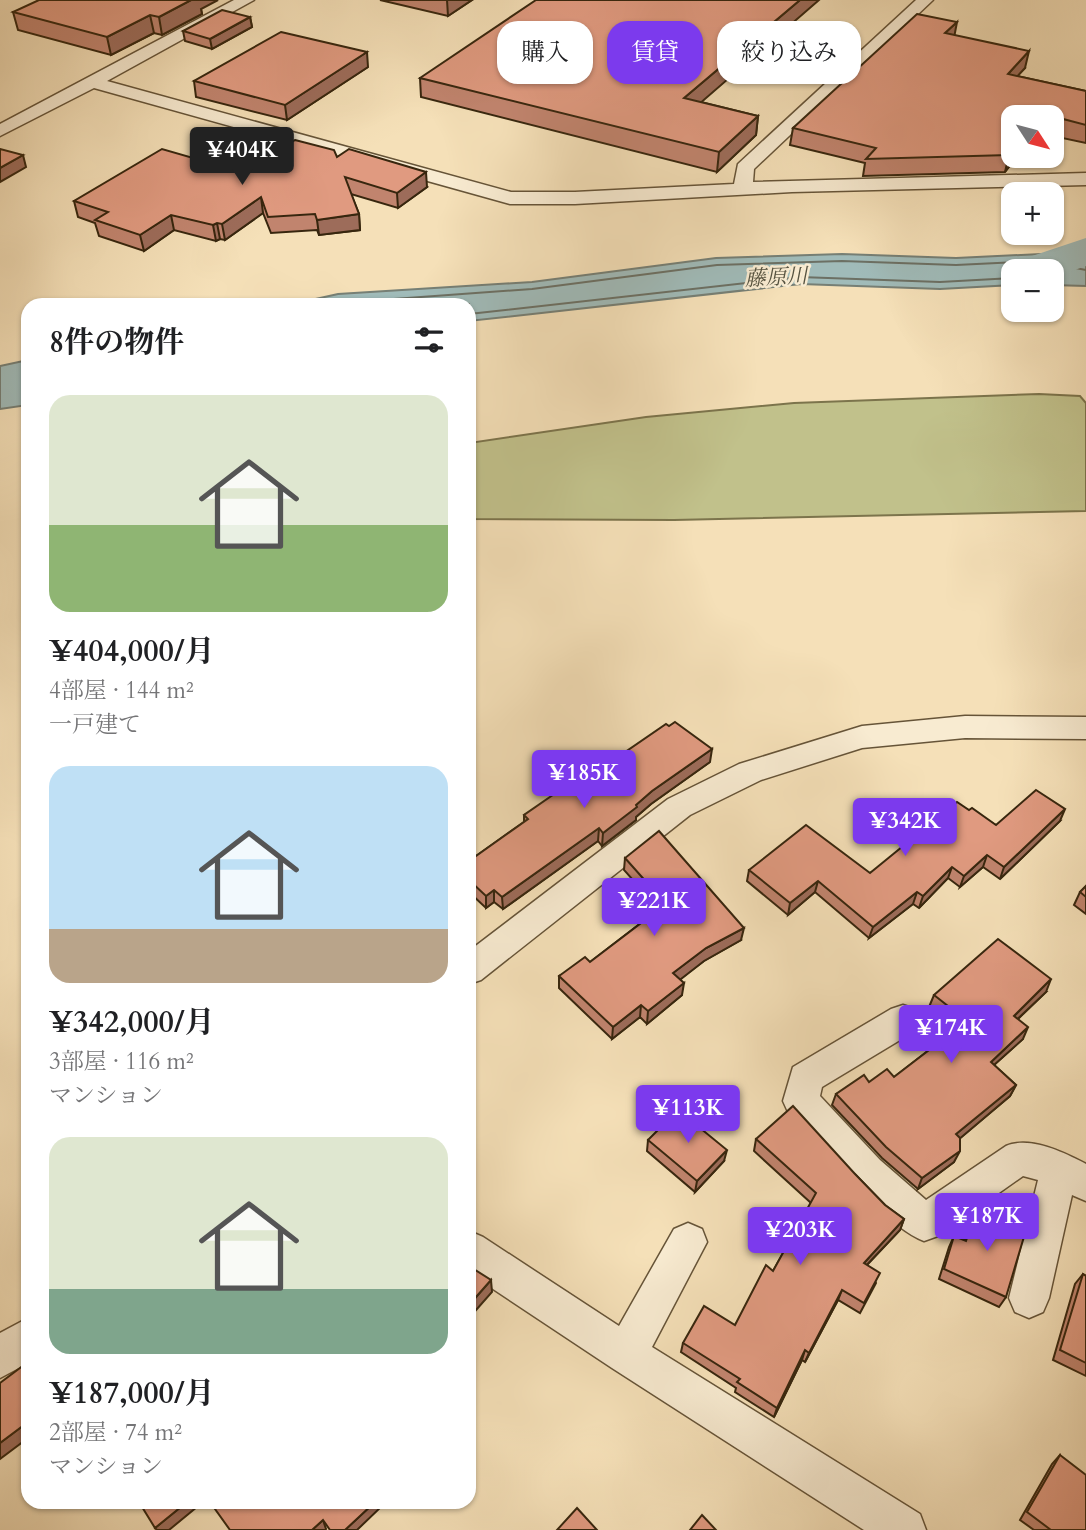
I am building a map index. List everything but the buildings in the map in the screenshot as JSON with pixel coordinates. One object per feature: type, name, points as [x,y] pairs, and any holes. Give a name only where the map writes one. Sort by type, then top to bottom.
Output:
[{"type":"street","points":[[0,131],[246,0]]},
{"type":"street","points":[[743,188],[745,168],[925,0]]},
{"type":"street","points":[[92,82],[510,198],[575,198],[743,188],[1086,179]]},
{"type":"street","points":[[476,965],[678,807],[750,772],[862,737],[965,727],[1086,728]]},
{"type":"street","points":[[903,1020],[806,1078],[801,1101],[867,1172],[924,1223],[1019,1158],[1073,1176],[1029,1297]]},
{"type":"street","points":[[626,1354],[688,1242]]},
{"type":"street","points":[[476,1255],[626,1354],[904,1530]]},
{"type":"street","points":[[0,1359],[21,1343]]},
{"type":"green space","points":[[1039,394],[1080,396],[1086,403],[1086,511],[674,520],[476,519],[476,442],[646,417],[794,403]]},
{"type":"water","name":"藤原川","points":[[842,254],[956,258],[1041,254],[1086,263],[1086,286],[1064,285],[1064,259],[1001,259],[1001,286],[940,289],[801,284],[476,320],[476,298],[320,298],[338,294],[532,282],[716,258]]},
{"type":"water","points":[[21,362],[21,406],[0,409],[0,366]]},
{"type":"waterway","points":[[1064,259],[1086,251]]}]
